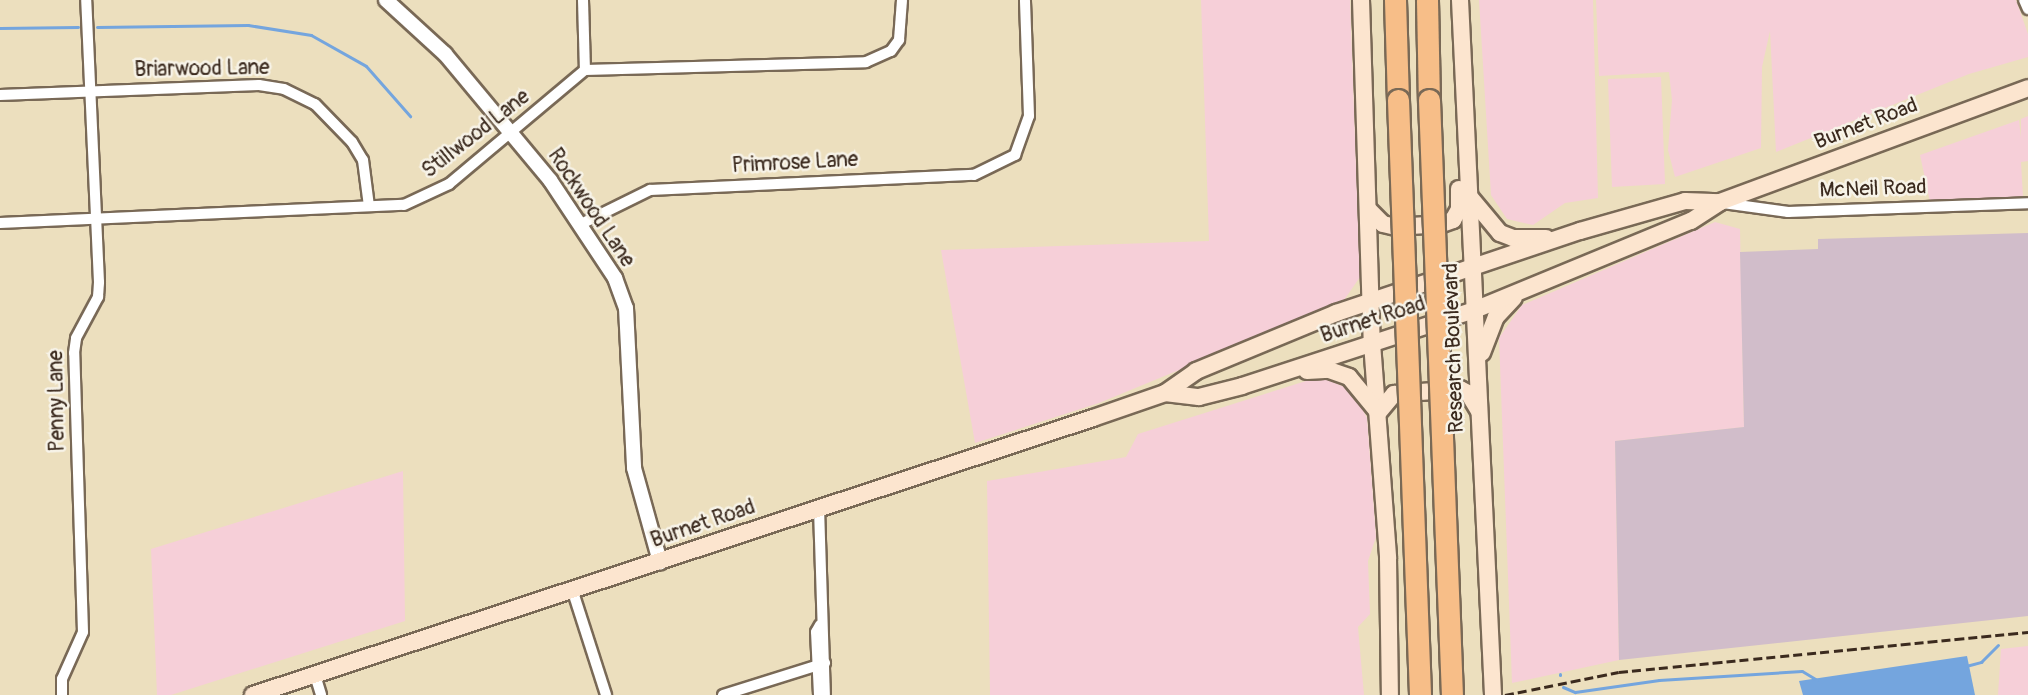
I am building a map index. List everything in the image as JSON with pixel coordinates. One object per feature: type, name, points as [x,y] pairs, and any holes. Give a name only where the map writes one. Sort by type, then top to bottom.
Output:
[{"type":"highway","points":[[1395,0],[1420,695]]},
{"type":"highway","points":[[1427,0],[1428,100],[1452,695]]},
{"type":"main road","points":[[1361,0],[1372,343],[1388,558],[1390,695]]},
{"type":"main road","name":"Research Boulevard","points":[[1460,0],[1477,309],[1493,695]]},
{"type":"main road","name":"Burnet Road","points":[[1165,393],[1199,397],[1291,371],[1477,309],[1691,221],[1720,202],[2028,88]]},
{"type":"main road","points":[[1368,208],[1383,224],[1396,227],[1453,220],[1459,209],[1456,142],[1466,124]]},
{"type":"main road","points":[[1469,196],[1500,233],[1513,238],[1559,238]]},
{"type":"main road","name":"Burnet Road","points":[[254,695],[573,592],[1165,393],[1196,370],[1371,301],[1559,238],[1685,201],[1720,202]]},
{"type":"main road","points":[[1479,362],[1496,317],[1518,294]]},
{"type":"main road","points":[[1291,371],[1329,370],[1350,376],[1378,413]]},
{"type":"main road","points":[[1378,413],[1394,394],[1460,389],[1468,393],[1480,412]]},
{"type":"street","name":"Penny Lane","points":[[62,695],[62,679],[82,632],[74,353],[76,338],[98,297],[86,0]]},
{"type":"street","name":"Rockwood Lane","points":[[387,0],[445,54],[511,132],[581,224],[615,278],[626,308],[634,468],[660,562]]},
{"type":"street","points":[[584,0],[585,70],[866,62],[891,51],[903,24],[902,0]]},
{"type":"street","name":"Primrose Lane","points":[[581,224],[650,190],[974,175],[1015,155],[1029,116],[1024,0]]},
{"type":"street","points":[[2024,0],[2028,9]]},
{"type":"street","name":"Stillwood Lane","points":[[0,223],[404,205],[430,195],[511,132],[585,70]]},
{"type":"street","name":"Briarwood Lane","points":[[0,94],[259,85],[300,94],[336,122],[352,142],[363,160],[369,206]]},
{"type":"street","name":"McNeil Road","points":[[1720,202],[1788,212],[2028,203]]},
{"type":"street","points":[[819,508],[820,625],[816,632],[825,695]]},
{"type":"street","points":[[573,592],[606,695]]},
{"type":"street","points":[[723,695],[820,664]]},
{"type":"street","points":[[819,695],[820,664]]},
{"type":"street","points":[[315,675],[321,695]]},
{"type":"shaded area","points":[[1201,0],[1350,0],[1360,277],[1342,303],[1099,403],[975,443],[941,250],[1209,241]]},
{"type":"shaded area","points":[[1479,0],[1593,0],[1598,198],[1565,203],[1533,225],[1507,219],[1491,195]]},
{"type":"shaded area","points":[[1596,0],[2016,0],[2028,34],[2028,57],[1969,74],[1776,152],[1770,31],[1762,67],[1761,148],[1675,177],[1668,150],[1672,100],[1669,72],[1599,76]]},
{"type":"shaded area","points":[[1661,77],[1665,184],[1612,187],[1608,79]]},
{"type":"shaded area","points":[[2028,116],[2028,161],[2021,162],[2023,197],[1930,202],[1920,155],[2019,120],[2021,138],[2021,119]]},
{"type":"shaded area","points":[[1715,222],[1740,229],[1744,427],[1615,441],[1619,660],[1512,683],[1499,338],[1522,305]]},
{"type":"shaded area","points":[[2028,233],[2028,616],[1619,660],[1615,441],[1744,427],[1740,252],[1818,249],[1818,239]]},
{"type":"shaded area","points":[[1325,379],[1352,390],[1367,418],[1376,537],[1368,561],[1370,614],[1358,627],[1364,695],[990,695],[987,481],[1126,457],[1138,434],[1306,381]]},
{"type":"shaded area","points":[[403,471],[405,621],[171,695],[157,695],[151,549]]},
{"type":"shaded area","points":[[2028,646],[2028,695],[1998,695],[2001,649]]},
{"type":"water","points":[[1967,656],[1975,695],[1803,695],[1799,681]]},
{"type":"waterway","points":[[97,27],[248,25],[311,35],[366,66],[410,116]]},
{"type":"waterway","points":[[0,28],[78,27]]},
{"type":"waterway","points":[[1966,666],[1981,662],[1998,645]]},
{"type":"waterway","points":[[1563,687],[1575,692],[1659,680],[1802,671],[1817,680]]},
{"type":"railway","points":[[1505,695],[1619,672],[2028,632]]}]
